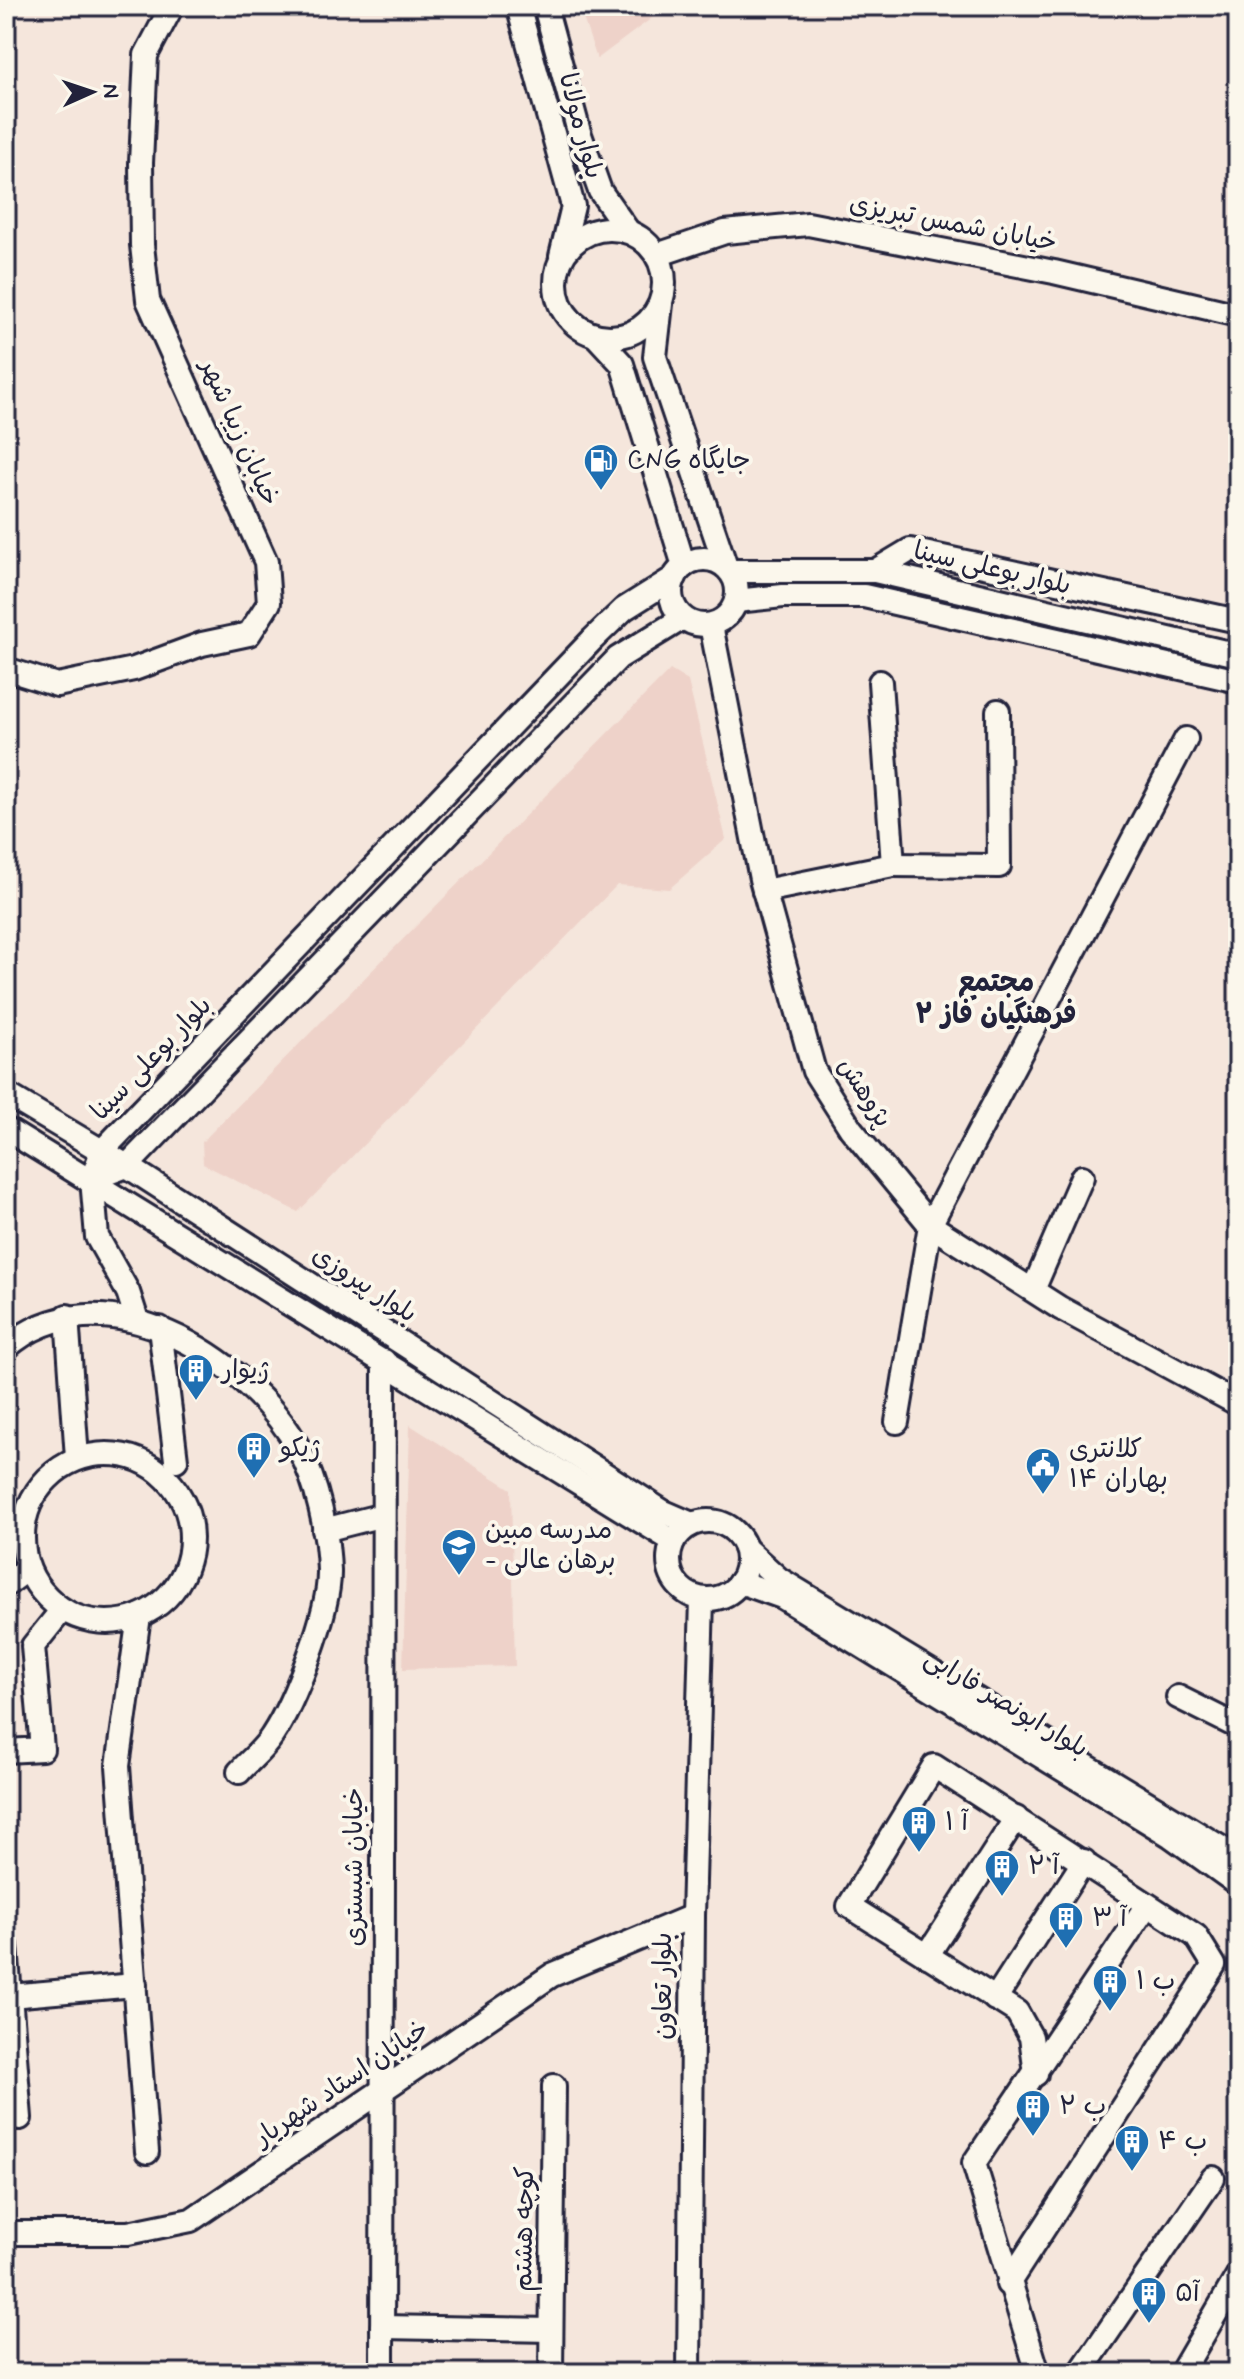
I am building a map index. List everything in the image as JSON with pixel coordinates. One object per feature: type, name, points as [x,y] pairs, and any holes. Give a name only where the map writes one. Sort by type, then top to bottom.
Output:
[{"type":"street","name":"خیابان زیبا شهر","points":[[6,669],[57,685],[134,669],[202,644],[249,634],[269,603],[266,562],[148,300],[142,245],[141,163],[146,55],[172,6]]},
{"type":"street","name":"بلوار مولانا","points":[[518,6],[573,206],[560,260]]},
{"type":"street","name":"بلوار مولانا","points":[[545,6],[579,132],[600,191],[628,231]]},
{"type":"street","name":"خیابان شمس تبریزی","points":[[657,255],[725,232],[808,224],[1054,272],[1238,315]]},
{"type":"street","points":[[680,572],[622,364],[596,336],[575,325],[561,306],[556,284],[560,260],[576,239],[601,228],[628,231],[645,240],[657,255],[664,279],[655,357],[737,590],[736,601],[722,620],[711,625],[696,625],[683,618],[674,606],[671,591],[680,572],[698,560],[712,560],[728,569]]},
{"type":"street","points":[[596,336],[616,337],[635,332],[650,320],[661,303]]},
{"type":"street","points":[[875,571],[910,550],[1238,621]]},
{"type":"street","name":"بلوار بوعلی سینا","points":[[728,569],[875,571],[1238,655]]},
{"type":"street","name":"بلوار بوعلی سینا","points":[[92,1179],[102,1151],[593,639],[624,609],[680,572]]},
{"type":"street","name":"بلوار بوعلی سینا","points":[[736,601],[783,596],[864,596],[1238,681]]},
{"type":"street","points":[[137,1320],[128,1292],[97,1237],[92,1179],[127,1166],[618,658],[683,618]]},
{"type":"street","name":"پژوهش","points":[[711,625],[764,891],[814,1071],[851,1129],[930,1225],[1033,1290],[1238,1404]]},
{"type":"street","points":[[880,682],[893,865]]},
{"type":"street","points":[[764,891],[893,865],[999,866],[998,711]]},
{"type":"street","points":[[897,1422],[930,1225],[1186,739]]},
{"type":"street","name":"بلوار پیروزی","points":[[6,1094],[127,1166],[662,1511],[692,1524]]},
{"type":"street","name":"بلوار پیروزی","points":[[6,1129],[92,1179],[673,1541]]},
{"type":"street","points":[[1033,1290],[1082,1177]]},
{"type":"street","points":[[67,1316],[77,1458]]},
{"type":"street","points":[[6,1348],[24,1332],[67,1316],[137,1320],[197,1347],[254,1390],[299,1448],[321,1511],[329,1574],[317,1634],[272,1737],[239,1772]]},
{"type":"street","points":[[160,1328],[176,1460]]},
{"type":"street","name":"خیابان شبستری","points":[[382,2373],[384,1361]]},
{"type":"street","points":[[105,1452],[134,1457],[160,1471],[179,1493],[190,1520],[191,1549],[182,1577],[164,1600],[139,1616],[113,1622],[87,1620],[62,1610],[42,1592],[28,1569],[23,1529],[35,1491],[53,1471],[77,1458],[105,1452]]},
{"type":"street","points":[[324,1530],[383,1515]]},
{"type":"street","points":[[717,1522],[729,1527],[745,1548],[747,1560],[740,1582],[730,1593],[702,1599],[688,1594],[676,1584],[670,1571],[673,1541],[692,1524],[717,1522]]},
{"type":"street","name":"بلوار ابونصر فارابی","points":[[745,1548],[779,1579],[1171,1836],[1238,1884]]},
{"type":"street","points":[[6,1585],[28,1569]]},
{"type":"street","name":"بلوار ابونصر فارابی","points":[[740,1582],[782,1597],[1238,1858]]},
{"type":"street","name":"بلوار تعاون","points":[[689,2373],[693,1916],[702,1599]]},
{"type":"street","points":[[6,1751],[42,1749],[33,1646],[62,1610]]},
{"type":"street","points":[[139,1616],[118,1766],[147,2152]]},
{"type":"street","points":[[1178,1697],[1238,1727]]},
{"type":"street","points":[[1008,2284],[1214,1965],[1196,1936],[934,1766],[849,1906],[1017,2012],[1031,2037],[1036,2074]]},
{"type":"street","points":[[927,1956],[1016,1818]]},
{"type":"street","points":[[995,1999],[1084,1861]]},
{"type":"street","points":[[1038,2373],[1008,2284],[974,2163],[1147,1905]]},
{"type":"street","name":"خیابان استاد شهریار","points":[[6,2233],[128,2233],[191,2220],[552,1975],[693,1916]]},
{"type":"street","points":[[6,1946],[20,2118]]},
{"type":"street","points":[[10,1996],[135,1985]]},
{"type":"street","name":"کوچه هشتم","points":[[551,2373],[554,2086]]},
{"type":"street","points":[[1080,2373],[1213,2178]]},
{"type":"street","points":[[1181,2373],[1238,2275]]},
{"type":"street","points":[[382,2327],[551,2330]]},
{"type":"shaded area","points":[[579,6],[668,6],[597,59]]},
{"type":"shaded area","points":[[670,670],[688,681],[726,839],[669,889],[617,885],[298,1212],[203,1164],[202,1142]]},
{"type":"shaded area","name":"مدرسه مبین - برهان عالی","points":[[410,1425],[511,1489],[515,1666],[403,1669]]},
{"type":"place","name":"CNG جایگاه","points":[[601,492]]},
{"type":"place","name":"ژیوار","points":[[196,1402]]},
{"type":"place","name":"ژیکو","points":[[254,1480]]},
{"type":"place","name":"کلانتری ۱۴ بهاران","points":[[1043,1496]]},
{"type":"place","name":"مدرسه مبین - برهان عالی","points":[[459,1577]]},
{"type":"place","name":"آ ۱","points":[[919,1854]]},
{"type":"place","name":"آ ۲","points":[[1002,1898]]},
{"type":"place","name":"آ ۳","points":[[1066,1950]]},
{"type":"place","name":"ب ۱","points":[[1110,2013]]},
{"type":"place","name":"ب ۲","points":[[1033,2138]]},
{"type":"place","name":"ب ۴","points":[[1132,2173]]},
{"type":"place","name":"آ۵","points":[[1149,2325]]},
{"type":"district","name":"مجتمع فرهنگیان فاز ۲","points":[[996,999]]}]
